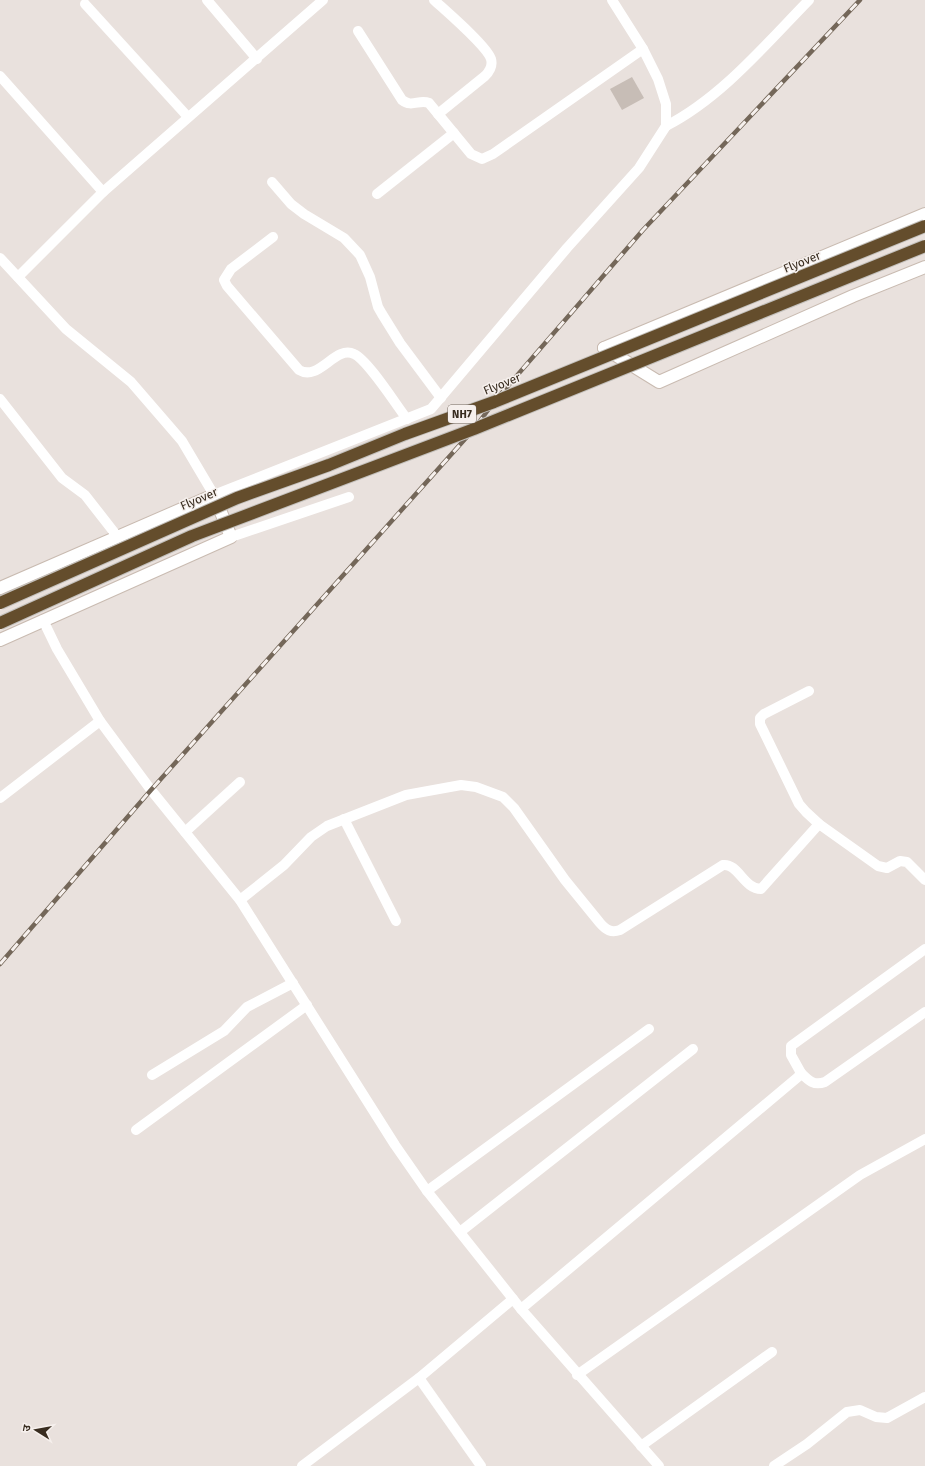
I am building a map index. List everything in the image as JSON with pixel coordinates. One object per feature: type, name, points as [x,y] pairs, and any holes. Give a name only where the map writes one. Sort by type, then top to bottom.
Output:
[{"type":"highway","name":"Flyover","points":[[0,603],[237,498],[329,465],[405,434],[501,400],[925,226]]},
{"type":"highway","name":"NH7","points":[[0,623],[192,536],[474,429],[925,246]]},
{"type":"street","points":[[206,0],[257,59]]},
{"type":"street","points":[[18,277],[103,192],[323,0]]},
{"type":"street","points":[[434,0],[484,48],[491,60],[492,65],[490,71],[485,76],[438,114]]},
{"type":"street","points":[[0,588],[214,495],[431,409],[563,254],[639,168],[666,126],[665,95],[643,49],[612,0]]},
{"type":"street","points":[[666,126],[696,107],[737,72],[809,0]]},
{"type":"street","points":[[84,4],[188,117]]},
{"type":"street","points":[[358,31],[402,100],[410,104],[426,102],[438,114],[471,154],[477,158],[486,158],[643,49]]},
{"type":"street","points":[[0,76],[103,192]]},
{"type":"street","points":[[377,194],[454,133]]},
{"type":"street","points":[[272,182],[291,204],[344,238],[360,255],[370,277],[378,307],[400,343],[441,398]]},
{"type":"street","points":[[925,214],[604,348],[659,382],[853,296],[925,267]]},
{"type":"street","points":[[274,236],[231,269],[224,280],[227,286],[302,373],[311,373],[345,353],[355,354],[376,377],[406,419]]},
{"type":"street","points":[[0,258],[66,329],[131,382],[182,442],[214,495],[231,537]]},
{"type":"street","points":[[0,399],[62,478],[85,495],[117,536]]},
{"type":"street","points":[[0,640],[231,537],[350,496]]},
{"type":"street","points":[[44,620],[57,649],[100,722],[240,900],[395,1145],[427,1191],[521,1309],[577,1376],[600,1398],[659,1466]]},
{"type":"street","points":[[809,691],[764,714],[760,718],[760,724],[799,804],[818,824],[878,866],[887,868],[900,861],[907,862],[925,880]]},
{"type":"street","points":[[0,798],[100,722]]},
{"type":"street","points":[[185,832],[240,782]]},
{"type":"street","points":[[240,900],[284,865],[318,831],[344,819],[406,795],[438,788],[461,786],[476,787],[491,791],[503,797],[514,808],[565,880],[600,923],[607,930],[616,931],[723,865],[730,866],[752,887],[760,889],[818,824]]},
{"type":"street","points":[[344,819],[396,921]]},
{"type":"street","points":[[925,949],[791,1046],[791,1055],[801,1073],[810,1082],[815,1084],[825,1082],[925,1012]]},
{"type":"street","points":[[152,1075],[224,1031],[247,1007],[293,983]]},
{"type":"street","points":[[136,1130],[307,1005]]},
{"type":"street","points":[[427,1191],[649,1029]]},
{"type":"street","points":[[460,1232],[693,1049]]},
{"type":"street","points":[[521,1309],[801,1073]]},
{"type":"street","points":[[577,1376],[860,1175],[925,1139]]},
{"type":"street","points":[[302,1466],[419,1378],[513,1299]]},
{"type":"street","points":[[641,1446],[772,1352]]},
{"type":"street","points":[[419,1378],[481,1466]]},
{"type":"street","points":[[777,1465],[848,1412],[860,1410],[876,1417],[887,1418],[925,1397]]},
{"type":"building","points":[[632,77],[644,98],[622,110],[610,89]]},
{"type":"railway","points":[[0,964],[151,790],[474,429],[494,402],[643,230],[860,0]]}]
